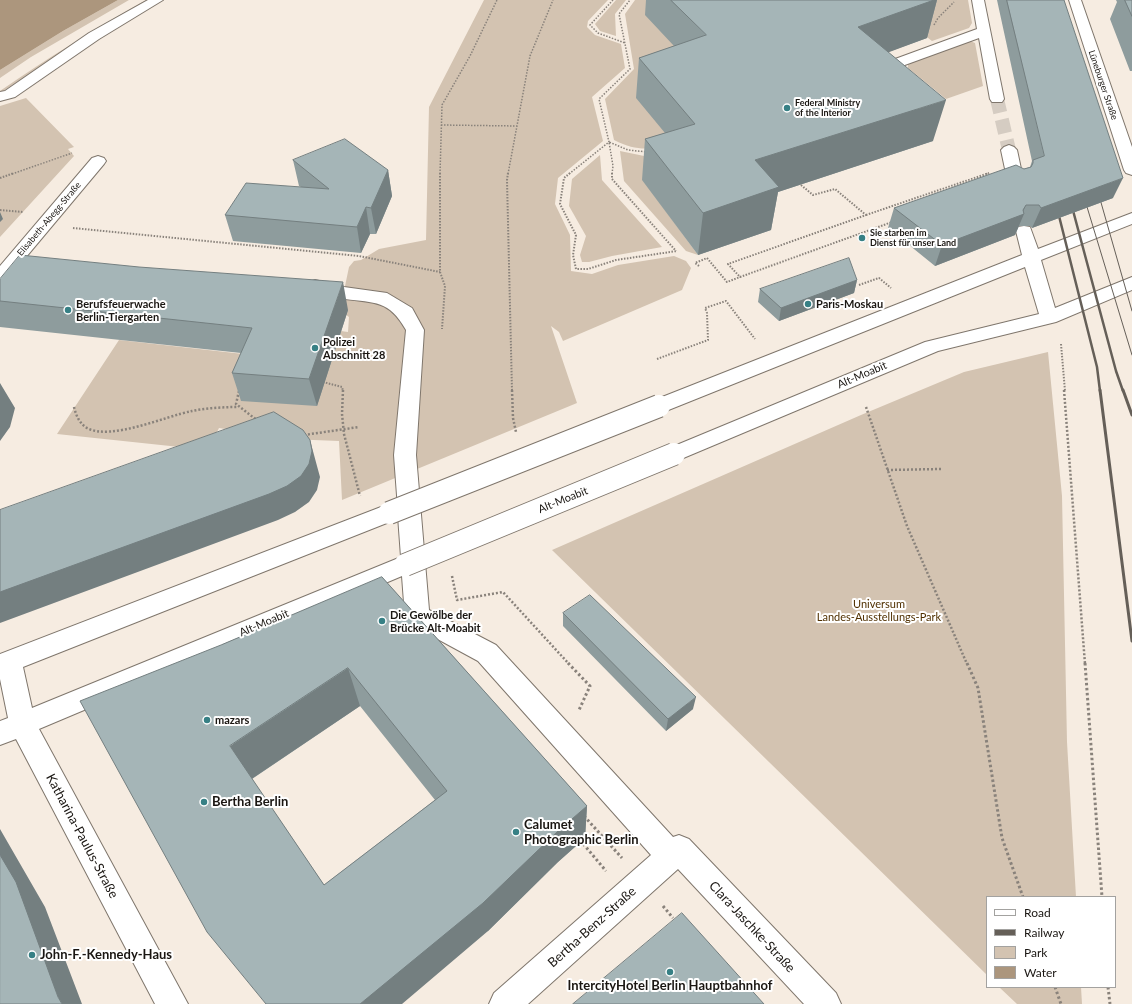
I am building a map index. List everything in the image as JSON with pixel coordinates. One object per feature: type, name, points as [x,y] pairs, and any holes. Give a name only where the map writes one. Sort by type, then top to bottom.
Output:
[{"type":"street","points":[[5,95],[94,36],[157,0]]},
{"type":"street","points":[[978,0],[997,100]]},
{"type":"street","name":"Lüneburger Straße","points":[[1074,0],[1132,170]]},
{"type":"street","points":[[898,84],[881,69],[984,31]]},
{"type":"street","points":[[1009,150],[1016,180]]},
{"type":"street","name":"Elisabeth-Abegg-Straße","points":[[0,277],[98,162]]},
{"type":"street","points":[[5,663],[1132,218]]},
{"type":"street","points":[[1024,231],[1050,318]]},
{"type":"street","name":"Alt-Moabit","points":[[11,728],[932,346],[1050,318],[1132,283]]},
{"type":"street","name":"Clara-Jaschke-Straße","points":[[312,285],[344,293],[381,297],[404,312],[415,330],[405,455],[417,616],[487,653],[566,742],[825,1004]]},
{"type":"street","name":"Katharina-Paulus-Straße","points":[[5,663],[11,728],[172,1004]]},
{"type":"street","name":"Bertha-Benz-Straße","points":[[505,1004],[675,853]]},
{"type":"path","points":[[445,286],[440,272],[442,105],[470,56],[497,0]]},
{"type":"path","points":[[513,418],[507,180],[530,56],[553,0]]},
{"type":"path","points":[[613,0],[590,25],[598,33],[624,43]]},
{"type":"path","points":[[609,142],[564,178],[560,204],[576,235],[573,255],[576,269],[588,269],[616,260],[677,251],[612,179],[613,166],[609,142],[603,121],[600,99],[630,69],[619,14],[630,0]]},
{"type":"path","points":[[441,125],[516,126]]},
{"type":"path","points":[[609,142],[628,150],[647,152],[654,151]]},
{"type":"path","points":[[0,178],[74,152]]},
{"type":"path","points":[[740,277],[728,264],[989,172],[993,186],[1016,180]]},
{"type":"path","points":[[801,185],[813,196],[835,189],[866,215]]},
{"type":"path","points":[[0,210],[23,212]]},
{"type":"path","points":[[699,266],[695,262],[707,258],[727,282],[896,221]]},
{"type":"path","points":[[72,228],[359,256],[440,272]]},
{"type":"path","points":[[859,285],[879,278],[891,288]]},
{"type":"path","points":[[657,359],[708,340],[707,313],[705,308],[726,301],[755,340]]},
{"type":"path","points":[[1061,344],[1102,896]]},
{"type":"path","points":[[323,382],[342,387],[344,391],[342,413],[343,432],[360,496]]},
{"type":"path","points":[[238,407],[236,404],[241,386]]},
{"type":"path","points":[[74,406],[78,420],[89,428],[107,433],[191,411],[238,407],[261,423]]},
{"type":"path","points":[[866,407],[907,526],[978,688],[1002,838],[1023,896]]},
{"type":"path","points":[[302,435],[359,427]]},
{"type":"path","points":[[887,470],[941,469]]},
{"type":"path","points":[[458,600],[504,592],[590,686],[566,742]]},
{"type":"path","points":[[582,813],[620,855]]},
{"type":"path","points":[[576,836],[628,895]]},
{"type":"path","points":[[663,906],[673,918]]},
{"type":"path","points":[[1055,988],[1061,1004]]},
{"type":"path","points":[[1108,988],[1110,1004]]},
{"type":"green space","points":[[118,0],[129,0],[31,57],[0,78],[0,70],[63,31]]},
{"type":"green space","points":[[146,0],[149,0],[90,35],[0,93],[0,91],[54,55]]},
{"type":"green space","points":[[484,0],[608,0],[588,21],[587,27],[595,35],[621,44],[625,68],[592,97],[603,141],[558,178],[555,204],[570,235],[571,271],[592,274],[618,265],[674,256],[686,261],[691,268],[682,290],[563,341],[559,332],[551,326],[577,403],[342,500],[339,441],[288,439],[219,428],[208,450],[57,434],[119,340],[261,356],[341,331],[348,332],[349,317],[340,310],[349,267],[354,261],[361,260],[379,249],[426,240],[429,107]]},
{"type":"green space","points":[[616,0],[626,0],[615,14],[616,36],[600,31],[595,24]]},
{"type":"green space","points":[[635,0],[682,0],[702,75],[674,145],[657,148],[637,148],[614,140],[605,99],[634,69],[625,14]]},
{"type":"green space","points":[[879,0],[968,0],[972,23],[969,28],[932,41]]},
{"type":"green space","points":[[970,41],[975,43],[983,86],[946,99],[908,68],[908,63]]},
{"type":"green space","points":[[26,98],[74,147],[68,149],[74,156],[0,237],[0,106]]},
{"type":"green space","points":[[620,151],[649,157],[643,180],[698,255],[686,251],[624,181]]},
{"type":"green space","points":[[600,155],[602,180],[662,247],[612,256],[589,262],[582,262],[580,255],[586,236],[569,206],[572,179]]},
{"type":"green space","name":"Universum Landes-Ausstellungs-Park","points":[[1048,352],[1062,496],[1067,742],[1076,896],[986,896],[986,974],[552,550],[861,415],[964,372]]},
{"type":"green space","points":[[1000,988],[1081,988],[1082,1004],[1017,1004]]},
{"type":"water","points":[[0,0],[118,0],[63,31],[0,70]]},
{"type":"building","points":[[671,0],[934,0],[858,27],[946,100],[755,160],[779,187],[703,213],[645,139],[695,124],[639,58],[706,35]]},
{"type":"building","points":[[1007,0],[1064,0],[1123,178],[1041,208],[1039,205],[1026,205],[1023,210],[1024,214],[942,245],[894,208],[1016,165],[1024,169],[1031,167],[1033,160],[1044,156]]},
{"type":"building","points":[[1125,0],[1132,0],[1132,16]]},
{"type":"building","points":[[345,139],[388,170],[371,208],[366,207],[357,227],[225,215],[246,183],[329,189],[293,160]]},
{"type":"building","points":[[20,255],[139,267],[343,282],[309,379],[232,373],[252,328],[0,301],[0,279]]},
{"type":"building","points":[[849,258],[857,280],[781,308],[760,289]]},
{"type":"building","points":[[274,412],[303,430],[310,440],[312,451],[309,464],[301,476],[287,486],[269,494],[0,592],[0,510]]},
{"type":"building","name":"Bertha Berlin","points":[[382,577],[587,806],[558,831],[483,903],[360,1004],[266,1004],[207,932],[80,701],[221,645]],"holes":[[[348,668],[447,791],[324,885],[230,746]]]},
{"type":"building","points":[[590,595],[696,697],[668,719],[563,613]]},
{"type":"building","name":"John-F.-Kennedy-Haus","points":[[0,855],[16,882],[58,997],[62,1004],[0,1004]]},
{"type":"building","points":[[682,913],[764,1004],[573,1004]]},
{"type":"tunnel","points":[[997,99],[1009,150]]},
{"type":"tram line","points":[[1098,192],[1132,311]]},
{"type":"tram line","points":[[1084,197],[1132,355]]},
{"type":"railway","points":[[1071,203],[1116,371],[1123,391]]},
{"type":"railway","points":[[1057,208],[1097,367],[1100,391]]},
{"type":"railway","points":[[1100,390],[1132,641]]},
{"type":"railway","points":[[1123,390],[1132,415]]},
{"type":"place","name":"Federal Ministry of the Interior","points":[[787,108]]},
{"type":"place","name":"Sie starben im Dienst für unser Land","points":[[862,238]]},
{"type":"place","name":"Paris-Moskau","points":[[808,304]]},
{"type":"place","name":"Berufsfeuerwache Berlin-Tiergarten","points":[[68,310]]},
{"type":"place","name":"Polizei Abschnitt 28","points":[[315,348]]},
{"type":"place","name":"Die Gewölbe der Brücke Alt-Moabit","points":[[382,621]]},
{"type":"place","name":"mazars","points":[[207,720]]},
{"type":"place","name":"Bertha Berlin","points":[[204,802]]},
{"type":"place","name":"Calumet Photographic Berlin","points":[[516,832]]},
{"type":"place","name":"John-F.-Kennedy-Haus","points":[[32,955]]},
{"type":"place","name":"IntercityHotel Berlin Hauptbahnhof","points":[[670,972]]}]
